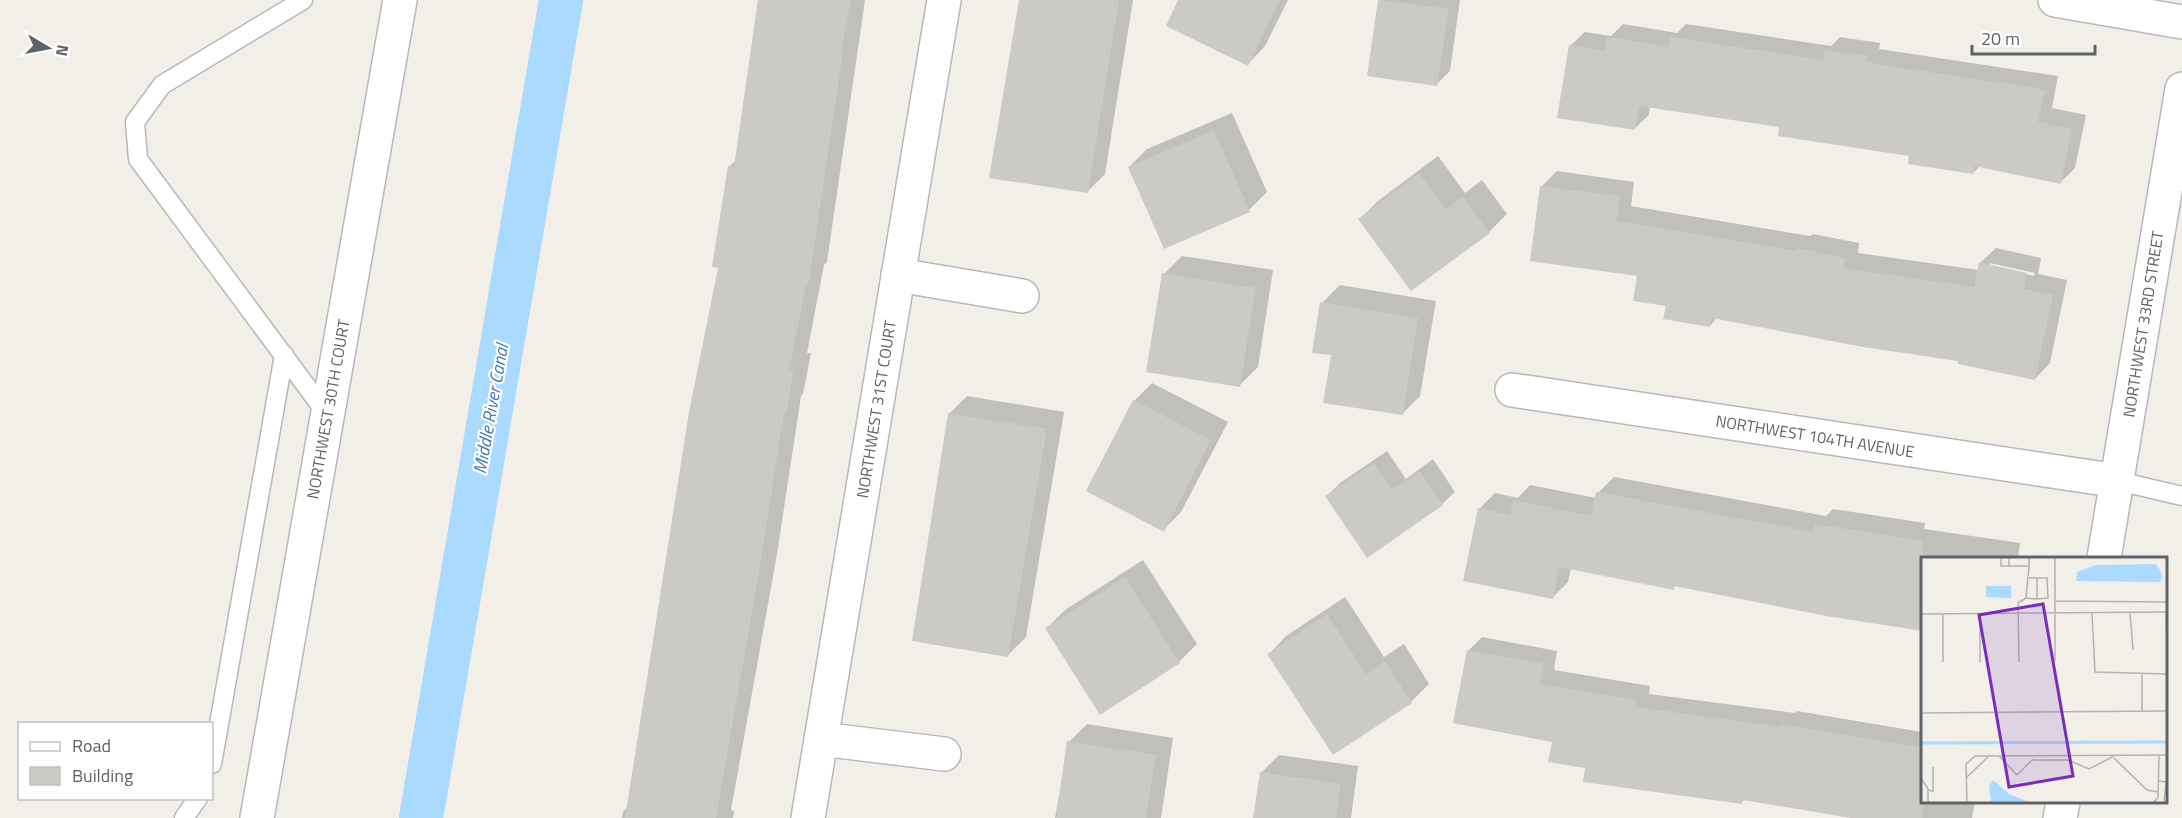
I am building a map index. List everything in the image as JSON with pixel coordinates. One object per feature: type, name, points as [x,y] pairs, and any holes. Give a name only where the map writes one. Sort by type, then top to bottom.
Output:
[{"type":"street","name":"NORTHWEST 30TH COURT","points":[[257,818],[400,0]]},
{"type":"street","name":"NORTHWEST 31ST COURT","points":[[808,818],[944,0]]},
{"type":"street","points":[[2055,0],[2182,22]]},
{"type":"street","name":"NORTHWEST 33RD STREET","points":[[2104,557],[2182,89]]},
{"type":"street","points":[[898,275],[1022,296]]},
{"type":"street","name":"NORTHWEST 104TH AVENUE","points":[[1512,390],[2118,482]]},
{"type":"street","points":[[821,739],[944,754]]},
{"type":"street","points":[[2060,818],[2062,803]]},
{"type":"lane","points":[[303,0],[162,85],[135,122],[138,159],[327,414]]},
{"type":"lane","points":[[213,758],[284,355]]},
{"type":"lane","points":[[2118,482],[2182,496]]},
{"type":"lane","points":[[184,818],[197,800]]},
{"type":"building","points":[[758,0],[851,0],[841,52],[843,52],[809,282],[807,282],[789,370],[794,371],[786,413],[784,413],[759,573],[716,818],[625,818],[689,412],[718,268],[712,267],[728,166],[734,167]]},
{"type":"building","points":[[1019,0],[1119,0],[1088,193],[989,178]]},
{"type":"building","points":[[1178,0],[1280,0],[1248,66],[1166,26]]},
{"type":"building","points":[[1378,0],[1449,9],[1437,86],[1367,76]]},
{"type":"building","points":[[1607,37],[1668,47],[1670,37],[1823,60],[1825,50],[1867,56],[1866,62],[2045,90],[2038,122],[2072,129],[2061,184],[1974,166],[1973,174],[1908,164],[1909,156],[1778,136],[1779,127],[1639,106],[1635,130],[1557,118],[1569,45],[1605,51]]},
{"type":"building","points":[[1214,130],[1250,212],[1164,249],[1128,167]]},
{"type":"building","points":[[1419,173],[1446,209],[1463,197],[1490,233],[1411,291],[1358,219]]},
{"type":"building","points":[[1540,186],[1620,196],[1617,221],[1796,251],[1796,248],[1845,258],[1843,268],[1974,287],[1979,262],[2027,273],[2024,289],[2053,295],[2035,380],[1958,364],[1958,361],[1863,347],[1712,318],[1710,327],[1663,319],[1666,306],[1633,301],[1637,276],[1530,261]]},
{"type":"building","points":[[1162,273],[1256,288],[1240,387],[1146,372]]},
{"type":"building","points":[[1320,302],[1418,318],[1403,415],[1323,403],[1331,355],[1312,353]]},
{"type":"building","points":[[1133,400],[1211,440],[1164,532],[1086,491]]},
{"type":"building","points":[[948,413],[1047,429],[1008,657],[912,641]]},
{"type":"building","points":[[1374,463],[1392,490],[1420,471],[1443,505],[1367,558],[1325,496]]},
{"type":"building","points":[[1596,492],[1814,532],[1815,524],[1923,541],[1921,631],[1832,617],[1674,586],[1674,590],[1559,567],[1553,599],[1463,581],[1478,508],[1510,515],[1513,500],[1591,516]]},
{"type":"building","points":[[1125,577],[1180,663],[1100,715],[1045,628]]},
{"type":"building","points":[[1327,614],[1366,674],[1385,661],[1412,703],[1333,755],[1267,654]]},
{"type":"building","points":[[1467,650],[1544,664],[1540,684],[1637,700],[1636,707],[1781,727],[1781,724],[1921,748],[1923,818],[1851,818],[1743,800],[1742,804],[1583,782],[1585,768],[1548,762],[1552,742],[1453,723]]},
{"type":"building","points":[[1067,741],[1156,755],[1146,818],[1056,818]]},
{"type":"building","points":[[1260,772],[1341,784],[1336,818],[1253,818]]},
{"type":"waterway","name":"Middle River Canal","points":[[421,818],[561,0]]}]
